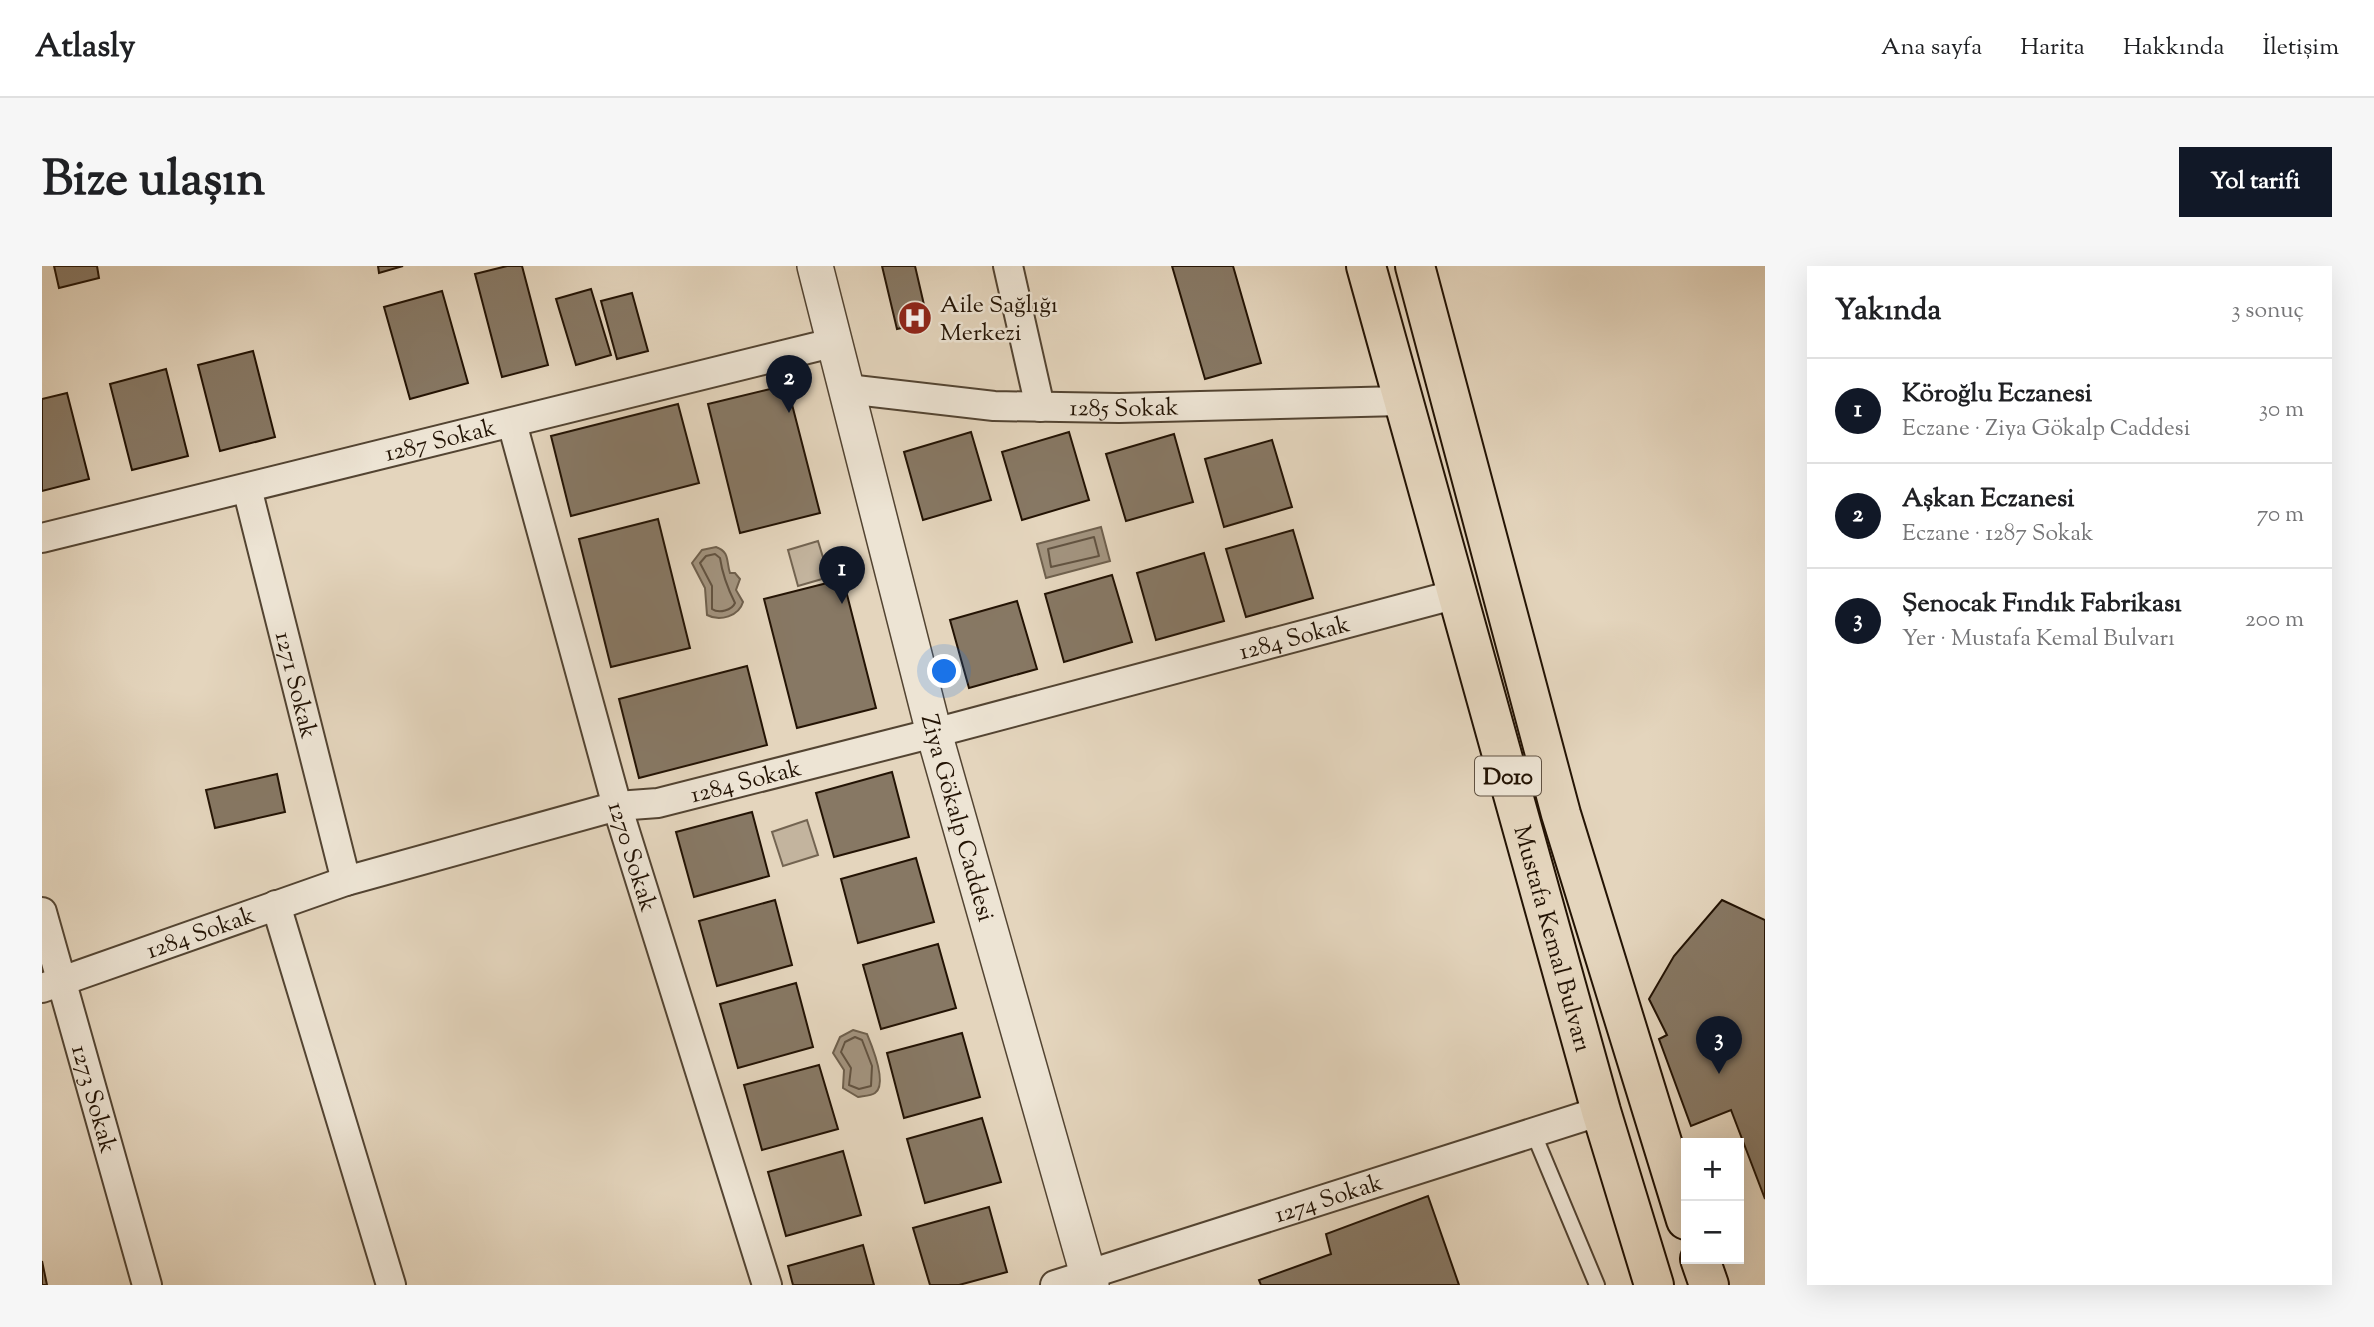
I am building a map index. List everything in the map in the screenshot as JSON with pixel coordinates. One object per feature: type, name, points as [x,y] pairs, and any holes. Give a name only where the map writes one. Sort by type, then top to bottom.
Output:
[{"type":"highway","name":"Mustafa Kemal Bulvarı","points":[[1366,266],[1601,1111],[1654,1285]]},
{"type":"highway","name":"Mustafa Kemal Bulvarı","points":[[1415,266],[1561,814],[1681,1204]]},
{"type":"highway","points":[[1702,1264],[1709,1285]]},
{"type":"street","name":"Ziya Gökalp Caddesi","points":[[815,266],[934,733],[1089,1280]]},
{"type":"street","points":[[1008,266],[1041,407]]},
{"type":"street","name":"1287 Sokak","points":[[42,538],[836,342]]},
{"type":"street","name":"1285 Sokak","points":[[847,389],[994,406],[1119,408],[1402,401]]},
{"type":"street","name":"1270 Sokak","points":[[512,423],[617,806],[767,1285]]},
{"type":"street","name":"1271 Sokak","points":[[247,488],[346,881]]},
{"type":"street","name":"1284 Sokak","points":[[51,985],[346,881],[617,806],[658,803],[934,733],[1457,594]]},
{"type":"street","points":[[276,905],[391,1285]]},
{"type":"street","name":"1273 Sokak","points":[[42,912],[51,985],[147,1285]]},
{"type":"street","name":"1274 Sokak","points":[[1055,1285],[1089,1280],[1601,1111]]},
{"type":"lane","points":[[1533,1132],[1597,1285]]},
{"type":"shaded area","points":[[818,541],[829,577],[798,586],[788,550]]},
{"type":"shaded area","points":[[807,820],[818,855],[783,866],[772,832]]},
{"type":"water","points":[[1101,527],[1110,561],[1046,578],[1037,544]]},
{"type":"water","points":[[716,547],[726,554],[730,573],[735,573],[740,579],[736,590],[743,602],[738,611],[723,618],[707,615],[705,588],[692,563],[702,550]]},
{"type":"water","points":[[853,1030],[867,1034],[878,1065],[879,1088],[871,1095],[858,1097],[843,1088],[844,1070],[833,1053],[840,1037]]},
{"type":"building","points":[[54,266],[97,266],[99,278],[59,288]]},
{"type":"building","points":[[378,266],[403,266],[379,273]]},
{"type":"building","points":[[507,266],[522,266],[548,365],[502,377],[475,274]]},
{"type":"building","points":[[882,266],[915,266],[928,322],[897,329]]},
{"type":"building","points":[[1172,266],[1233,266],[1261,363],[1205,379]]},
{"type":"building","points":[[591,289],[611,355],[576,365],[556,299]]},
{"type":"building","points":[[442,291],[468,383],[410,399],[384,307]]},
{"type":"building","points":[[632,293],[648,351],[617,359],[601,301]]},
{"type":"building","points":[[253,351],[275,437],[220,451],[198,365]]},
{"type":"building","points":[[166,369],[188,456],[132,470],[110,384]]},
{"type":"building","points":[[787,385],[820,513],[740,533],[708,404]]},
{"type":"building","points":[[67,393],[89,479],[42,491],[42,399]]},
{"type":"building","points":[[678,404],[699,483],[571,516],[551,436]]},
{"type":"building","points":[[971,432],[991,500],[923,520],[904,452]]},
{"type":"building","points":[[1069,432],[1089,500],[1022,520],[1002,452]]},
{"type":"building","points":[[1174,434],[1193,502],[1126,521],[1106,454]]},
{"type":"building","points":[[1272,440],[1292,507],[1224,527],[1205,459]]},
{"type":"building","points":[[658,519],[690,648],[611,667],[579,539]]},
{"type":"building","points":[[1293,530],[1313,598],[1246,617],[1226,549]]},
{"type":"building","points":[[1204,553],[1224,621],[1156,640],[1137,573]]},
{"type":"building","points":[[1112,575],[1132,642],[1064,662],[1045,594]]},
{"type":"building","points":[[843,579],[876,708],[797,728],[764,599]]},
{"type":"building","points":[[1017,601],[1037,669],[969,688],[950,620]]},
{"type":"building","points":[[747,666],[767,745],[639,778],[619,699]]},
{"type":"building","points":[[892,772],[909,837],[834,857],[816,793]]},
{"type":"building","points":[[277,774],[285,812],[215,828],[206,790]]},
{"type":"building","points":[[752,812],[769,876],[694,897],[676,832]]},
{"type":"building","points":[[916,858],[934,922],[858,943],[841,879]]},
{"type":"building","points":[[775,900],[792,965],[717,986],[699,921]]},
{"type":"building","points":[[1722,900],[1765,920],[1765,1199],[1744,1138],[1731,1110],[1691,1126],[1659,1039],[1667,1035],[1649,999],[1674,956]]},
{"type":"building","points":[[938,944],[956,1008],[881,1029],[863,965]]},
{"type":"building","points":[[796,983],[813,1047],[738,1068],[720,1004]]},
{"type":"building","points":[[962,1033],[980,1097],[904,1118],[887,1053]]},
{"type":"building","points":[[819,1065],[838,1129],[762,1150],[744,1085]]},
{"type":"building","points":[[982,1118],[1001,1182],[925,1203],[907,1139]]},
{"type":"building","points":[[843,1151],[861,1215],[786,1236],[768,1172]]},
{"type":"building","points":[[1428,1196],[1459,1285],[1261,1285],[1259,1280],[1331,1254],[1326,1234]]},
{"type":"building","points":[[989,1207],[1007,1272],[959,1285],[930,1285],[913,1228]]},
{"type":"building","points":[[863,1245],[874,1285],[793,1285],[788,1266]]},
{"type":"building","points":[[42,1261],[47,1285],[42,1285]]},
{"type":"place","name":"Aile Sağlığı Merkezi","points":[[915,318]]},
{"type":"place","name":"Aşkan Eczanesi","points":[[789,413]]},
{"type":"place","name":"Köroğlu Eczanesi","points":[[842,604]]},
{"type":"place","name":"Şenocak Fındık Fabrikası","points":[[1719,1074]]}]
